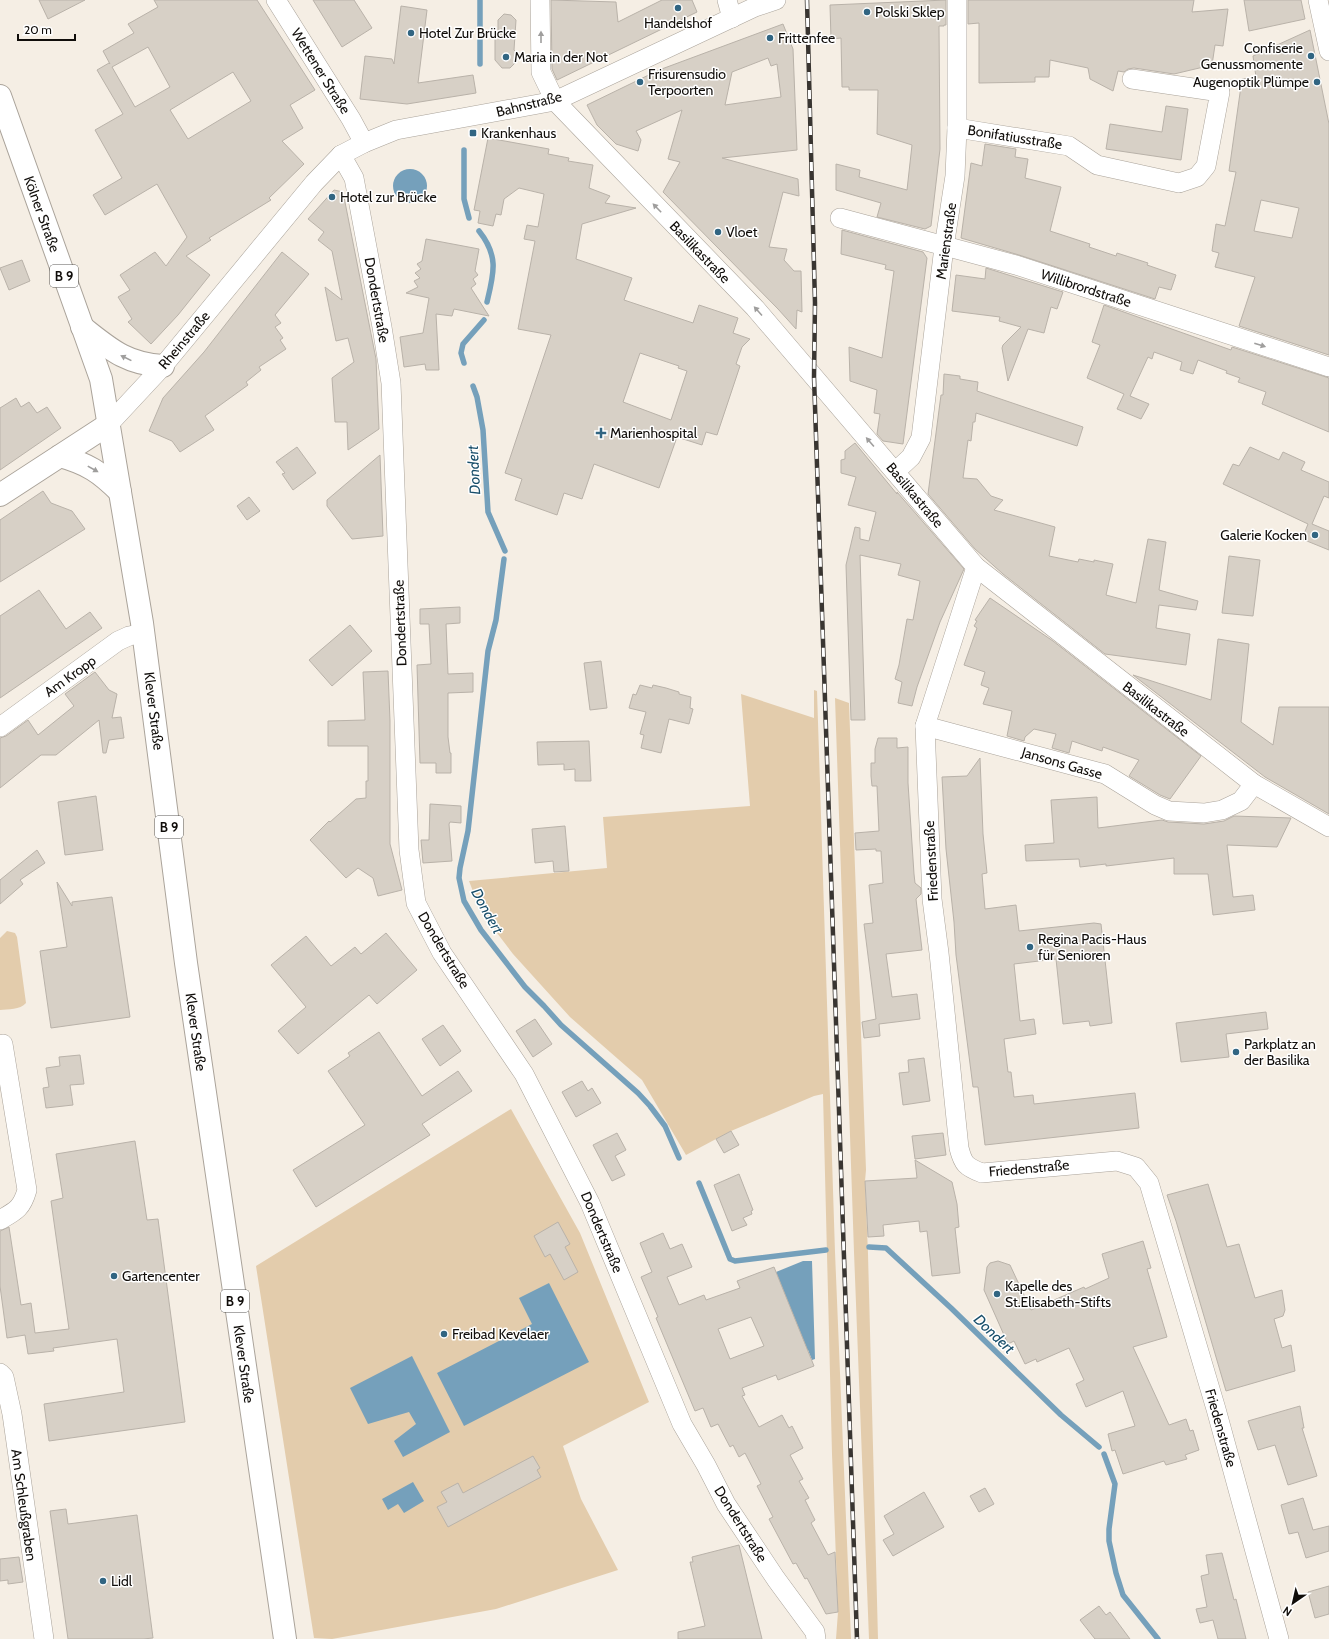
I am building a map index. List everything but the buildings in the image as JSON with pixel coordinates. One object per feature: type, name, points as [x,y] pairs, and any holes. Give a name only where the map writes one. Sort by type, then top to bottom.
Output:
[{"type":"main road","name":"Kölner Straße","points":[[0,96],[100,379],[109,424]]},
{"type":"main road","points":[[82,326],[112,350],[129,360],[163,366]]},
{"type":"main road","name":"Rheinstraße","points":[[0,495],[109,424]]},
{"type":"main road","name":"Klever Straße","points":[[109,424],[144,633],[187,970],[285,1639]]},
{"type":"main road","points":[[60,456],[76,460],[104,475],[120,492]]},
{"type":"street","name":"Wettener Straße","points":[[276,0],[364,142]]},
{"type":"street","name":"Basilikastraße","points":[[540,0],[541,72],[555,101],[755,308],[896,471],[976,567],[1254,784],[1329,827]]},
{"type":"street","name":"Bahnstraße","points":[[342,155],[364,142],[396,130],[555,101],[729,9],[755,7],[776,0]]},
{"type":"street","name":"Marienstraße","points":[[896,471],[911,458],[921,438],[944,247],[955,176],[957,128],[957,0]]},
{"type":"street","points":[[1318,0],[1329,52]]},
{"type":"street","name":"Bonifatiusstraße","points":[[957,128],[1069,146],[1097,165],[1179,183],[1198,177],[1206,166],[1220,92],[1132,79]]},
{"type":"street","name":"Rheinstraße","points":[[109,424],[163,366],[314,184],[342,155]]},
{"type":"street","name":"Dondertstraße","points":[[342,155],[354,178],[391,383],[409,850],[416,903],[442,953],[524,1074],[590,1203],[682,1424],[706,1465],[726,1504],[772,1574],[815,1632],[816,1639]]},
{"type":"street","name":"Willibrordstraße","points":[[840,218],[1016,265],[1329,367]]},
{"type":"street","name":"Friedenstraße","points":[[976,567],[925,726],[932,899],[959,1148],[962,1160],[970,1169],[982,1172],[1116,1161],[1136,1167],[1149,1183],[1216,1409],[1279,1639]]},
{"type":"street","name":"Am Kropp","points":[[0,727],[118,641],[129,636],[144,633]]},
{"type":"street","name":"Jansons Gasse","points":[[925,726],[1105,774],[1155,805],[1170,810],[1204,813],[1222,810],[1241,801],[1254,784]]},
{"type":"street","points":[[0,1220],[14,1212],[24,1202],[27,1190],[4,1044]]},
{"type":"street","name":"Am Schleußgraben","points":[[0,1373],[4,1377],[4,1399],[44,1639]]},
{"type":"shaded area","points":[[814,690],[817,691],[835,1252],[851,1639],[836,1639],[838,1612],[832,1454],[823,1094],[814,1096],[731,1131],[686,1155],[642,1080],[570,1017],[513,954],[481,912],[469,881],[607,868],[603,817],[750,806],[741,694],[814,718]]},
{"type":"shaded area","points":[[835,698],[849,703],[866,1170],[865,1181],[878,1639],[869,1639]]},
{"type":"shaded area","points":[[7,931],[15,933],[17,937],[26,1003],[21,1007],[0,1010],[0,938]]},
{"type":"shaded area","name":"Freibad Kevelaer","points":[[511,1109],[580,1233],[649,1402],[563,1446],[581,1499],[618,1570],[496,1609],[332,1639],[314,1638],[256,1266]]},
{"type":"water","points":[[407,169],[413,169],[417,170],[424,176],[427,186],[426,193],[420,200],[413,203],[407,203],[403,202],[396,196],[393,189],[393,183],[394,179],[400,172]]},
{"type":"water","points":[[803,1261],[812,1261],[815,1359],[812,1360],[808,1350],[803,1351],[776,1272]]},
{"type":"water","points":[[549,1283],[589,1362],[464,1426],[437,1373],[532,1324],[519,1298]]},
{"type":"water","points":[[412,1356],[450,1432],[403,1457],[394,1441],[416,1424],[409,1412],[368,1424],[350,1388]]},
{"type":"water","points":[[413,1482],[424,1501],[404,1513],[398,1504],[388,1510],[382,1499]]},
{"type":"waterway","name":"Dondert","points":[[480,0],[480,64]]},
{"type":"waterway","name":"Dondert","points":[[464,150],[464,199],[469,218]]},
{"type":"waterway","name":"Dondert","points":[[479,231],[490,249],[493,265],[492,282],[487,302]]},
{"type":"waterway","name":"Dondert","points":[[464,363],[461,353],[463,344],[484,320]]},
{"type":"waterway","name":"Dondert","points":[[473,386],[477,397],[483,430],[488,512],[505,551]]},
{"type":"waterway","name":"Dondert","points":[[504,559],[496,620],[488,651],[468,831],[460,868],[459,878],[464,901],[481,930],[525,987],[561,1025],[638,1093],[650,1106],[665,1126],[679,1158]]},
{"type":"waterway","name":"Dondert","points":[[699,1183],[730,1259],[735,1261],[826,1250]]},
{"type":"waterway","name":"Dondert","points":[[869,1247],[886,1248],[951,1308],[1061,1415],[1099,1447]]},
{"type":"waterway","name":"Dondert","points":[[1104,1454],[1115,1484],[1109,1529],[1109,1541],[1116,1573],[1123,1595],[1158,1639]]},
{"type":"railway","points":[[807,0],[815,303],[814,377],[857,1639]]},
{"type":"place","name":"Handelshof","points":[[678,8]]},
{"type":"place","name":"Polski Sklep","points":[[867,12]]},
{"type":"place","name":"Hotel Zur Brücke","points":[[411,33]]},
{"type":"place","name":"Frittenfee","points":[[770,38]]},
{"type":"place","name":"Confiserie Genussmomente","points":[[1311,56]]},
{"type":"place","name":"Maria in der Not","points":[[506,57]]},
{"type":"place","name":"Frisurensudio Terpoorten","points":[[640,82]]},
{"type":"place","name":"Augenoptik Plümpe","points":[[1317,82]]},
{"type":"place","name":"Krankenhaus","points":[[473,133]]},
{"type":"place","name":"Hotel zur Brücke","points":[[332,197]]},
{"type":"place","name":"Vloet","points":[[718,232]]},
{"type":"place","name":"Marienhospital","points":[[601,433]]},
{"type":"place","name":"Galerie Kocken","points":[[1315,535]]},
{"type":"place","name":"Regina Pacis-Haus für Senioren","points":[[1030,947]]},
{"type":"place","name":"Parkplatz an der Basilika","points":[[1236,1052]]},
{"type":"place","name":"Gartencenter","points":[[114,1276]]},
{"type":"place","name":"Kapelle des St.Elisabeth-Stifts","points":[[997,1294]]},
{"type":"place","name":"Freibad Kevelaer","points":[[444,1334]]},
{"type":"place","name":"Lidl","points":[[103,1581]]}]
